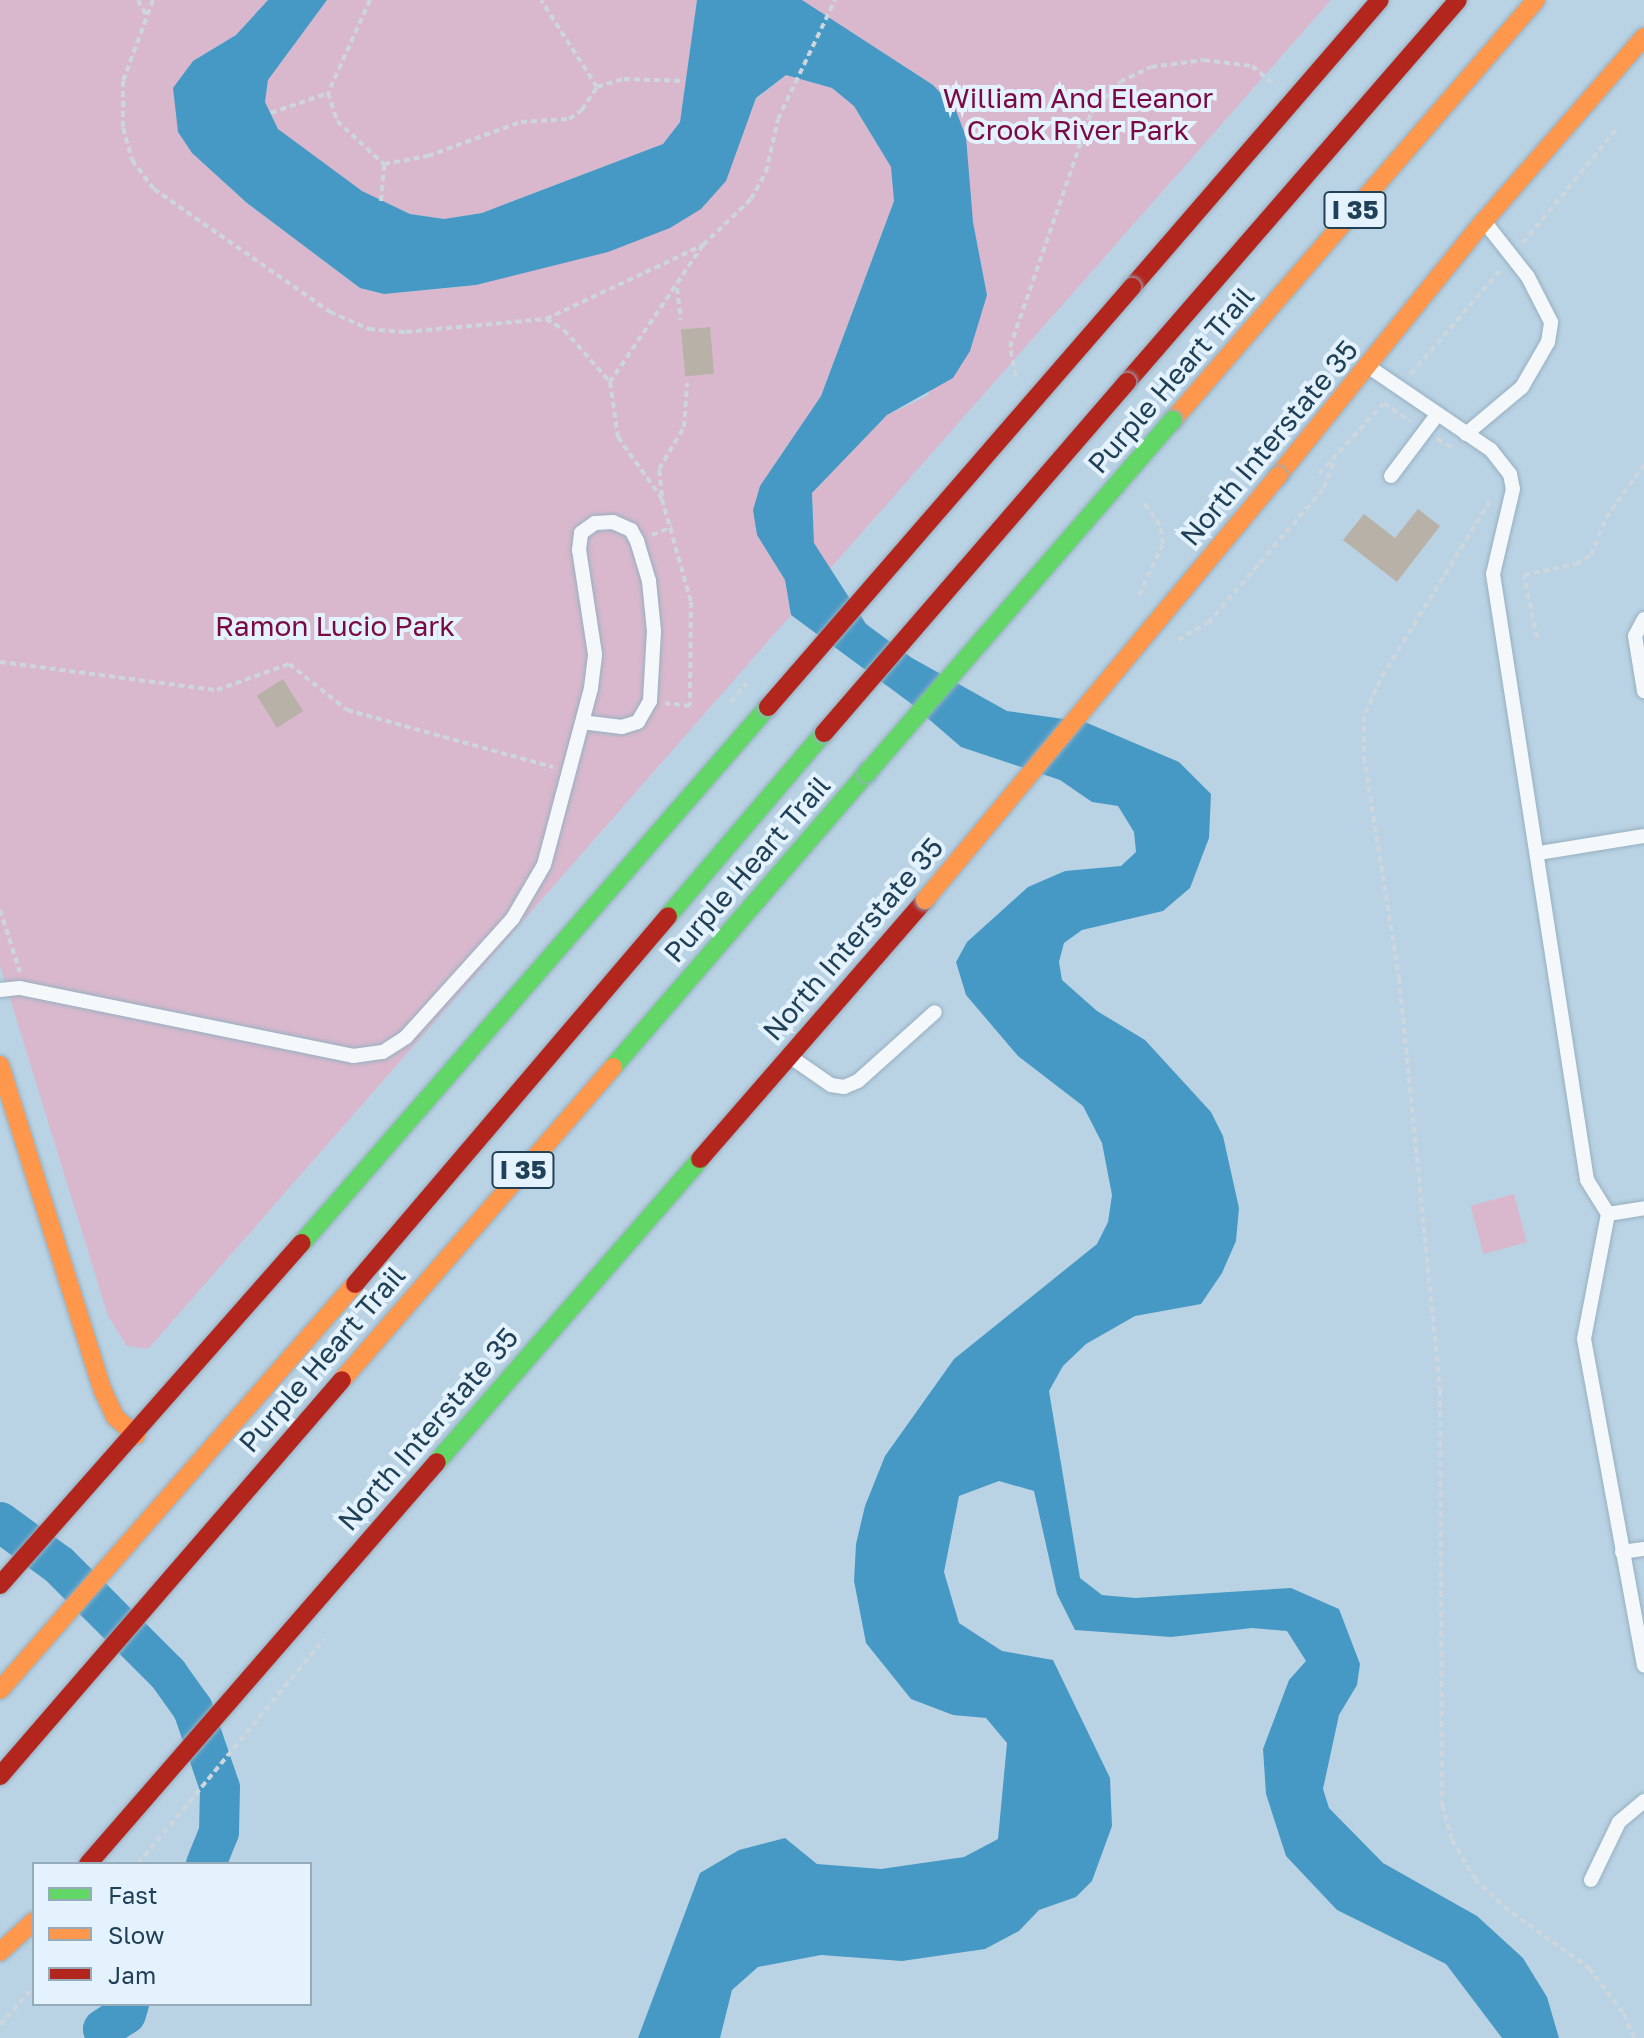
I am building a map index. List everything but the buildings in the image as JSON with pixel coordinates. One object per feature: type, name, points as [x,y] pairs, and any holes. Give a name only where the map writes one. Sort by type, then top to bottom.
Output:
[{"type":"main road","points":[[0,1585],[136,1435],[1380,0]]},
{"type":"main road","name":"Purple Heart Trail","points":[[0,1690],[144,1531],[824,733],[1458,0]]},
{"type":"main road","name":"Purple Heart Trail","points":[[0,1776],[69,1690],[1536,0]]},
{"type":"main road","name":"North Interstate 35","points":[[90,1862],[925,900],[1368,367],[1484,221],[1643,41]]},
{"type":"main road","points":[[0,1065],[103,1391],[115,1417],[136,1435]]},
{"type":"main road","points":[[0,1952],[32,1923]]},
{"type":"main road","points":[[0,1969],[32,1930]]},
{"type":"lane","points":[[1466,434],[1522,387],[1548,342],[1551,322],[1546,306],[1484,221]]},
{"type":"lane","points":[[1368,367],[1502,461],[1513,489],[1493,574],[1539,853],[1587,1180],[1608,1214],[1584,1339],[1644,1666]]},
{"type":"lane","points":[[1391,476],[1437,415]]},
{"type":"lane","points":[[0,990],[20,988],[353,1056],[383,1052],[406,1037],[513,918],[544,865],[583,722],[595,654],[579,550],[581,533],[595,523],[613,522],[631,530],[637,541],[654,631],[650,701],[638,722],[622,727],[583,722]]},
{"type":"lane","points":[[1644,619],[1635,636],[1644,691]]},
{"type":"lane","points":[[1539,853],[1644,836]]},
{"type":"lane","points":[[789,1056],[831,1085],[844,1087],[858,1081],[935,1012]]},
{"type":"lane","points":[[1608,1214],[1644,1208]]},
{"type":"lane","points":[[1622,1552],[1644,1549]]},
{"type":"lane","points":[[1591,1880],[1619,1822],[1644,1801]]},
{"type":"path","points":[[138,0],[146,15]]},
{"type":"path","points":[[153,0],[123,81],[123,128],[132,160],[154,189],[330,312],[369,329],[406,332],[546,319],[703,245]]},
{"type":"path","points":[[370,0],[328,93],[337,121],[384,164]]},
{"type":"path","points":[[541,0],[597,87]]},
{"type":"path","points":[[610,382],[677,288],[703,245],[751,199],[772,160],[778,119],[835,0]]},
{"type":"path","points":[[384,164],[428,156],[521,122],[569,119],[597,87],[624,79],[684,81]]},
{"type":"path","points":[[271,113],[328,93]]},
{"type":"path","points":[[1311,481],[1399,388],[1619,126]]},
{"type":"path","points":[[381,201],[384,164]]},
{"type":"path","points":[[677,288],[681,320]]},
{"type":"path","points":[[546,319],[564,330],[610,382],[618,437],[662,499]]},
{"type":"path","points":[[650,701],[690,706],[691,602],[662,499],[659,469],[684,427],[687,383]]},
{"type":"path","points":[[1384,403],[1463,454]]},
{"type":"path","points":[[1537,638],[1524,575],[1576,564],[1591,555],[1606,518],[1644,465]]},
{"type":"path","points":[[1494,489],[1487,510],[1380,680],[1364,716],[1364,757],[1399,978],[1440,1391],[1442,1805],[1452,1840],[1475,1879],[1504,1907],[1589,1968],[1624,2014],[1634,2038]]},
{"type":"path","points":[[0,662],[217,690],[289,664],[347,710],[570,772]]},
{"type":"path","points":[[0,910],[20,958],[20,988]]},
{"type":"path","points":[[140,1862],[263,1711]]},
{"type":"path","points":[[0,2025],[32,1988]]},
{"type":"green space","name":"Ramon Lucio Park","points":[[0,0],[268,0],[236,35],[193,61],[174,88],[178,132],[192,153],[247,203],[360,288],[384,294],[477,285],[541,267],[747,122],[756,99],[786,75],[832,88],[854,106],[891,167],[894,201],[821,396],[760,486],[757,535],[785,580],[791,615],[148,1349],[127,1346],[108,1316],[0,966]]},
{"type":"green space","points":[[327,0],[697,0],[680,122],[663,144],[482,213],[444,219],[410,214],[362,191],[306,153],[278,129],[265,102],[268,80]]},
{"type":"green space","name":"William And Eleanor Crook River Park","points":[[802,0],[1331,0],[828,571],[814,543],[812,493],[887,415],[927,396],[987,294],[973,222],[933,85]]},
{"type":"green space","points":[[1514,1194],[1527,1242],[1483,1254],[1471,1206]]},
{"type":"water","points":[[268,0],[327,0],[268,80],[265,102],[278,129],[362,191],[410,214],[444,219],[482,213],[663,144],[680,122],[697,0],[802,0],[933,85],[955,108],[966,137],[973,222],[987,295],[970,351],[953,378],[887,415],[812,493],[814,543],[866,624],[912,658],[1007,711],[1085,722],[1179,762],[1211,794],[1209,838],[1190,888],[1163,911],[1082,930],[1064,943],[1059,962],[1062,980],[1097,1011],[1145,1040],[1211,1112],[1223,1136],[1239,1208],[1236,1241],[1222,1273],[1201,1304],[1135,1316],[1086,1344],[1063,1366],[1049,1391],[1080,1578],[1102,1595],[1135,1598],[1291,1588],[1339,1609],[1360,1664],[1357,1685],[1339,1715],[1323,1789],[1329,1808],[1383,1863],[1477,1916],[1523,1958],[1547,1997],[1559,2038],[1502,2038],[1446,1964],[1337,1910],[1286,1856],[1266,1794],[1263,1749],[1289,1680],[1306,1661],[1287,1631],[1252,1628],[1171,1637],[1075,1630],[1057,1594],[1034,1491],[999,1481],[959,1496],[944,1572],[959,1623],[1002,1651],[1053,1660],[1110,1778],[1112,1826],[1092,1881],[1076,1897],[1039,1910],[1019,1931],[985,1949],[902,1961],[821,1955],[758,1967],[732,1990],[720,2038],[638,2038],[700,1873],[739,1850],[785,1838],[817,1864],[881,1869],[964,1857],[998,1839],[1007,1743],[986,1718],[953,1715],[911,1699],[866,1643],[854,1581],[856,1544],[865,1506],[885,1456],[954,1359],[1097,1244],[1108,1222],[1112,1195],[1102,1143],[1083,1106],[1018,1056],[966,995],[956,962],[967,942],[1028,887],[1065,871],[1121,866],[1136,852],[1134,832],[1118,806],[1092,802],[1060,780],[961,747],[909,702],[791,615],[785,580],[757,535],[753,510],[760,486],[821,396],[894,201],[891,167],[854,106],[832,88],[786,75],[756,98],[726,181],[701,209],[670,228],[608,252],[476,285],[384,294],[360,288],[247,203],[192,153],[178,132],[173,88],[193,61],[236,35]]},
{"type":"waterway","points":[[0,1522],[59,1565],[168,1674],[193,1709],[220,1788],[219,1832],[207,1862]]},
{"type":"waterway","points":[[106,2038],[103,2029],[126,2014],[128,2006]]},
{"type":"traffic: fast","points":[[867,773],[1173,420]]},
{"type":"traffic: fast","points":[[302,1243],[768,707]]},
{"type":"traffic: fast","points":[[668,916],[824,733]]},
{"type":"traffic: fast","points":[[613,1067],[867,773]]},
{"type":"traffic: fast","points":[[437,1462],[700,1159]]},
{"type":"traffic: slow","points":[[1173,420],[1536,0]]},
{"type":"traffic: slow","points":[[1278,476],[1484,221],[1644,37]]},
{"type":"traffic: slow","points":[[925,900],[1278,476]]},
{"type":"traffic: slow","points":[[0,1065],[103,1391],[115,1417],[136,1435]]},
{"type":"traffic: slow","points":[[342,1380],[613,1067]]},
{"type":"traffic: slow","points":[[0,1690],[355,1284]]},
{"type":"traffic: slow","points":[[0,1952],[32,1923]]},
{"type":"traffic: jam","points":[[1132,287],[1380,0]]},
{"type":"traffic: jam","points":[[1127,382],[1458,0]]},
{"type":"traffic: jam","points":[[768,707],[1132,287]]},
{"type":"traffic: jam","points":[[824,733],[1127,382]]},
{"type":"traffic: jam","points":[[700,1159],[925,900]]},
{"type":"traffic: jam","points":[[355,1284],[668,916]]},
{"type":"traffic: jam","points":[[0,1585],[302,1243]]},
{"type":"traffic: jam","points":[[0,1776],[342,1380]]},
{"type":"traffic: jam","points":[[90,1862],[437,1462]]}]
